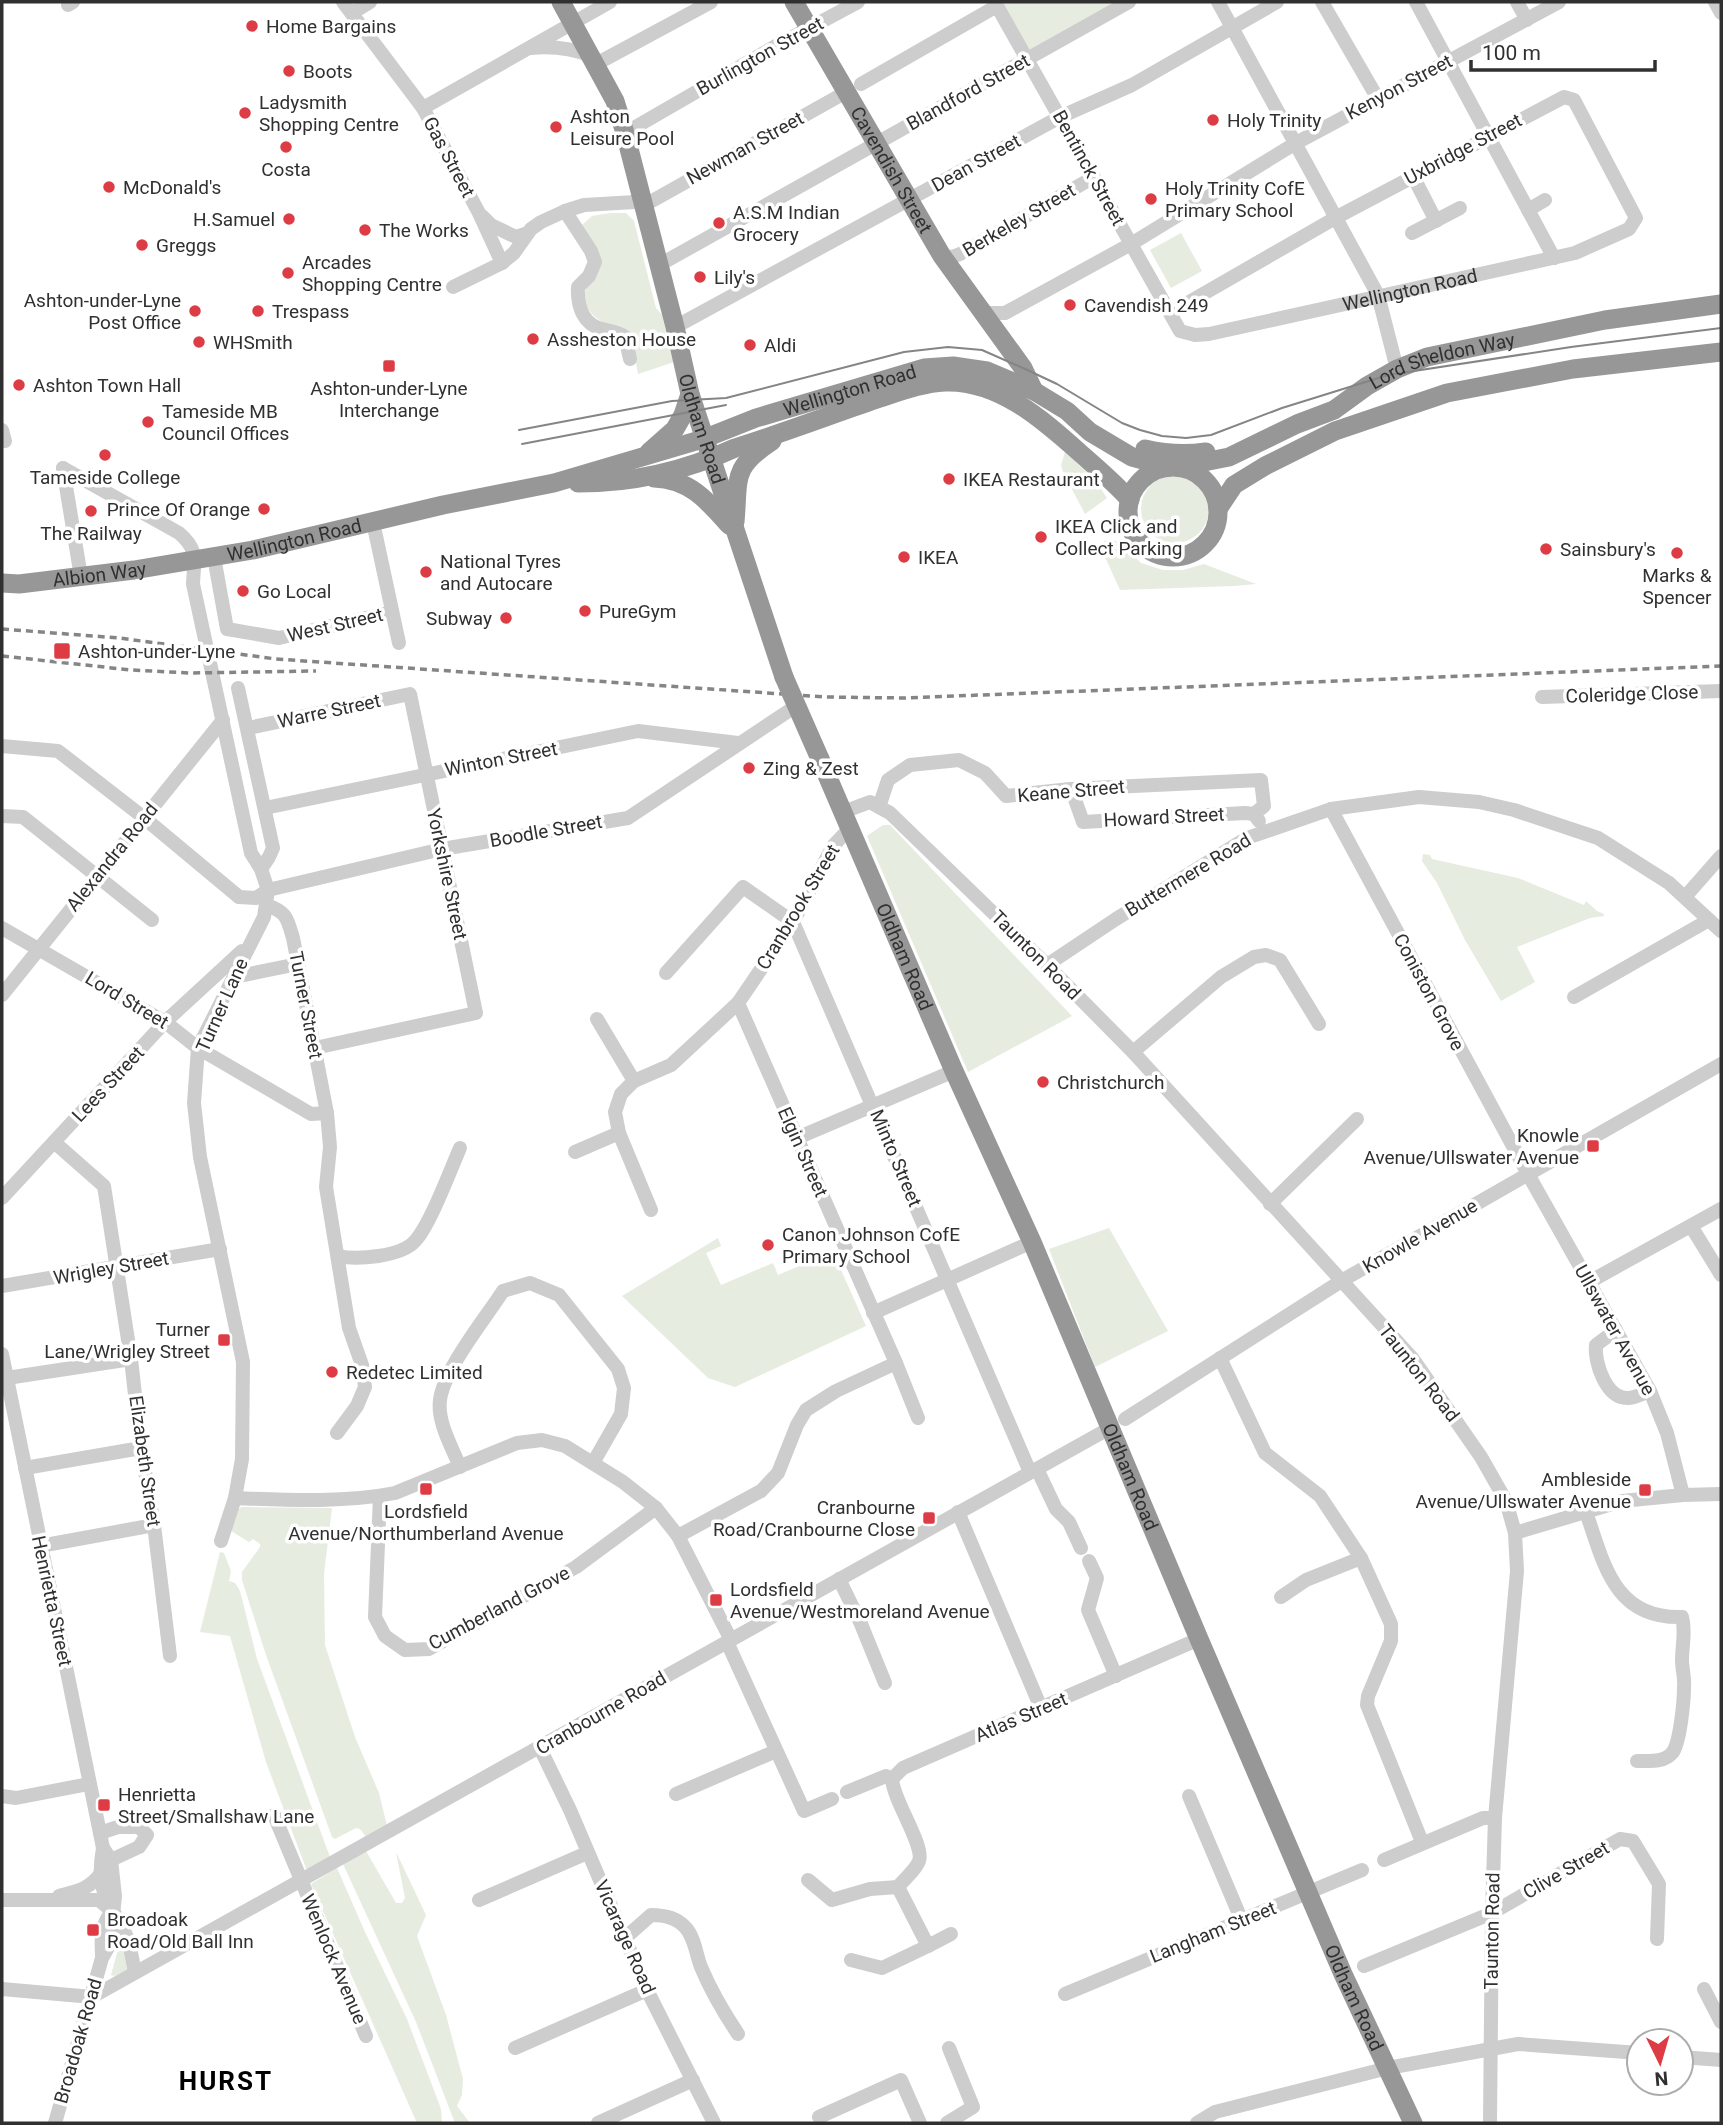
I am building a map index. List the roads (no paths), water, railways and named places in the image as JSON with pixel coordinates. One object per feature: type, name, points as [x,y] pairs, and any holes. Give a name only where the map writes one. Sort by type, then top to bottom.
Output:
[{"type":"highway","name":"Oldham Road","points":[[561,2],[580,18],[593,60],[615,101],[690,394],[784,677],[954,1071],[1118,1424],[1199,1639],[1308,1892],[1413,2123]]},
{"type":"highway","name":"Cavendish Street","points":[[794,2],[809,29],[855,87],[877,143],[942,256],[1023,368],[1034,391]]},
{"type":"highway","name":"Lord Sheldon Way","points":[[980,378],[1034,391],[1066,411],[1090,432],[1132,457],[1174,467],[1229,457],[1297,424],[1334,410],[1396,369],[1427,357],[1605,320],[1721,304]]},
{"type":"highway","points":[[997,334],[980,378],[994,391],[1026,408],[1058,431],[1130,500]]},
{"type":"highway","name":"Lord Sheldon Way","points":[[1218,509],[1234,485],[1265,466],[1335,431],[1447,393],[1573,369],[1721,352]]},
{"type":"highway","name":"Wellington Road","points":[[205,559],[253,551],[443,505],[554,483],[704,439],[746,421],[924,368],[953,366],[980,378]]},
{"type":"highway","name":"Wellington Road","points":[[554,483],[604,483],[645,478],[710,459],[890,395],[933,383],[980,378]]},
{"type":"highway","points":[[642,457],[675,429],[690,394]]},
{"type":"highway","points":[[1066,411],[1131,445],[1163,453],[1189,454],[1221,450],[1297,424]]},
{"type":"highway","points":[[734,531],[736,479],[752,454],[790,429]]},
{"type":"highway","points":[[1174,467],[1192,471],[1206,482],[1213,491],[1218,509],[1216,525],[1205,544],[1194,552],[1172,557],[1154,553],[1137,539],[1129,520],[1130,500],[1135,488],[1156,470],[1174,467]]},
{"type":"highway","points":[[645,478],[666,478],[691,487],[701,494],[734,531]]},
{"type":"highway","name":"Albion Way","points":[[2,583],[19,584],[81,577],[205,559]]},
{"type":"street","points":[[348,8],[370,2]]},
{"type":"street","points":[[424,108],[610,2]]},
{"type":"street","points":[[527,49],[552,47],[577,51],[593,60],[710,2]]},
{"type":"street","name":"Burlington Street","points":[[625,133],[858,2]]},
{"type":"street","name":"Blandford Street","points":[[659,265],[1129,2]]},
{"type":"street","points":[[1218,2],[1378,296],[1396,369]]},
{"type":"street","name":"Dean Street","points":[[675,327],[1060,117],[1132,85],[1277,2]]},
{"type":"street","points":[[1322,2],[1378,99]]},
{"type":"street","points":[[1416,2],[1554,258]]},
{"type":"street","points":[[1517,2],[1527,20]]},
{"type":"street","name":"Kenyon Street","points":[[985,313],[1005,313],[1131,244],[1296,143],[1559,2]]},
{"type":"street","points":[[1715,2],[1721,13]]},
{"type":"street","name":"Bentinck Street","points":[[997,6],[1180,331]]},
{"type":"street","name":"Newman Street","points":[[642,202],[652,201],[665,194],[997,6]]},
{"type":"street","name":"Gas Street","points":[[348,8],[424,108],[502,263]]},
{"type":"street","name":"Uxbridge Street","points":[[1193,305],[1337,217],[1564,97],[1574,100],[1636,218],[1629,229],[1595,245]]},
{"type":"street","points":[[1413,176],[1436,221]]},
{"type":"street","name":"Berkeley Street","points":[[942,256],[960,254],[1094,177]]},
{"type":"street","points":[[1528,210],[1545,201]]},
{"type":"street","points":[[453,287],[502,263],[541,222],[565,211],[606,202],[642,202]]},
{"type":"street","points":[[1412,233],[1460,208]]},
{"type":"street","points":[[565,211],[591,251],[595,262],[589,276],[578,287],[581,311],[586,320],[599,329],[618,332],[625,337],[630,359]]},
{"type":"street","name":"Gas Street","points":[[478,213],[491,225],[516,237],[528,233]]},
{"type":"street","name":"Wellington Road","points":[[1180,331],[1195,335],[1209,334],[1554,258],[1595,245]]},
{"type":"street","points":[[81,577],[63,468],[179,533],[205,559],[193,584],[251,853],[261,869],[267,898]]},
{"type":"street","points":[[373,522],[399,643]]},
{"type":"street","name":"West Street","points":[[205,559],[227,629],[279,638],[392,612]]},
{"type":"street","points":[[238,688],[273,848],[261,869]]},
{"type":"street","name":"Coleridge Close","points":[[1542,697],[1721,691]]},
{"type":"street","name":"Warre Street","points":[[248,728],[410,694]]},
{"type":"street","name":"Yorkshire Street","points":[[315,1048],[476,1013],[410,694]]},
{"type":"street","name":"Boodle Street","points":[[143,817],[239,897],[267,898],[442,849],[628,818],[796,706]]},
{"type":"street","name":"Alexandra Road","points":[[2,995],[223,720]]},
{"type":"street","name":"Winton Street","points":[[265,808],[638,731],[738,743]]},
{"type":"street","points":[[2,746],[58,751],[143,817]]},
{"type":"street","name":"Keane Street","points":[[879,807],[888,780],[910,765],[959,760],[985,774],[1006,796],[1070,789],[1261,780],[1264,806],[1254,814]]},
{"type":"street","name":"Howard Street","points":[[1073,794],[1083,822],[1254,814]]},
{"type":"street","name":"Buttermere Road","points":[[1047,965],[1247,838],[1331,809],[1419,797],[1479,802],[1514,810],[1598,838],[1642,865],[1685,897],[1721,931]]},
{"type":"street","points":[[846,821],[870,802],[879,807]]},
{"type":"street","name":"Taunton Road","points":[[879,807],[890,813],[1133,1052],[1342,1280],[1413,1359],[1481,1457],[1506,1501],[1515,1533],[1517,1586],[1495,1818],[1490,2123]]},
{"type":"street","name":"Coniston Grove","points":[[1331,809],[1528,1174]]},
{"type":"street","points":[[1254,814],[1265,830]]},
{"type":"street","points":[[2,816],[23,817],[152,920]]},
{"type":"street","name":"Cranbrook Street","points":[[635,1081],[671,1065],[738,1003],[793,922],[846,821]]},
{"type":"street","points":[[1685,897],[1721,856]]},
{"type":"street","points":[[666,973],[743,887],[793,922]]},
{"type":"street","name":"Turner Lane","points":[[221,1541],[235,1498],[242,1459],[243,1362],[200,1157],[194,1103],[198,1048],[264,916],[267,898]]},
{"type":"street","name":"Turner Street","points":[[267,898],[287,917],[315,1048],[330,1147],[326,1187],[349,1328],[362,1365],[365,1387],[358,1406],[337,1433]]},
{"type":"street","points":[[1574,997],[1709,920]]},
{"type":"street","name":"Minto Street","points":[[793,922],[1033,1470],[1056,1509],[1069,1522],[1081,1548]]},
{"type":"street","name":"Lord Street","points":[[2,928],[165,1022],[198,1048],[311,1114],[325,1113]]},
{"type":"street","name":"Lees Street","points":[[2,1198],[165,1022],[248,945]]},
{"type":"street","points":[[1133,1052],[1221,978],[1254,957],[1266,955],[1280,960],[1319,1024]]},
{"type":"street","points":[[234,977],[298,964]]},
{"type":"street","name":"Elgin Street","points":[[738,1003],[918,1418]]},
{"type":"street","points":[[597,1019],[635,1081],[621,1094],[615,1112],[619,1133],[651,1210]]},
{"type":"street","name":"Knowle Avenue","points":[[1118,1424],[1342,1280],[1721,1064]]},
{"type":"street","points":[[797,1138],[954,1071]]},
{"type":"street","points":[[1270,1204],[1357,1119]]},
{"type":"street","points":[[575,1152],[619,1133]]},
{"type":"street","name":"Elizabeth Street","points":[[54,1142],[104,1186],[131,1359],[170,1656]]},
{"type":"street","points":[[338,1256],[352,1259],[368,1257],[402,1250],[412,1245],[423,1230],[460,1148]]},
{"type":"street","name":"Ullswater Avenue","points":[[1528,1174],[1650,1391],[1667,1433],[1683,1495]]},
{"type":"street","points":[[1589,1282],[1721,1209]]},
{"type":"street","points":[[1691,1226],[1721,1275]]},
{"type":"street","points":[[873,1313],[1032,1242]]},
{"type":"street","name":"Wrigley Street","points":[[2,1286],[220,1249]]},
{"type":"street","points":[[460,1467],[443,1427],[439,1401],[447,1376],[503,1291],[530,1283],[559,1296],[618,1369],[624,1388],[621,1414],[593,1463]]},
{"type":"street","points":[[1616,1330],[1596,1345],[1595,1356],[1605,1383],[1618,1396],[1629,1398],[1650,1391]]},
{"type":"street","name":"Henrietta Street","points":[[2,1354],[7,1378],[8,1418],[25,1468],[89,1784],[107,1854],[115,1896],[112,1911]]},
{"type":"street","points":[[1220,1358],[1265,1453],[1320,1496],[1361,1558],[1391,1624],[1392,1634],[1387,1652],[1368,1696],[1367,1705],[1422,1842]]},
{"type":"street","points":[[7,1378],[131,1359]]},
{"type":"street","points":[[678,1536],[761,1491],[772,1481],[778,1473],[801,1417],[812,1405],[896,1363]]},
{"type":"street","name":"Cranbourne Road","points":[[92,1997],[1118,1424]]},
{"type":"street","points":[[235,1498],[338,1500],[380,1496],[394,1493],[517,1443],[542,1440],[565,1446],[623,1482],[656,1508],[678,1536],[729,1641],[804,1811],[832,1799]]},
{"type":"street","points":[[25,1468],[141,1448]]},
{"type":"street","points":[[1515,1533],[1622,1501],[1721,1494]]},
{"type":"street","name":"Cumberland Grove","points":[[380,1496],[375,1617],[385,1636],[405,1650],[429,1649],[576,1567],[656,1508]]},
{"type":"street","points":[[958,1512],[1041,1708]]},
{"type":"street","points":[[1586,1512],[1614,1585],[1639,1608],[1650,1614],[1667,1618],[1682,1617],[1685,1627],[1682,1659],[1684,1688],[1677,1744],[1665,1759],[1637,1761]]},
{"type":"street","points":[[40,1546],[154,1525]]},
{"type":"street","points":[[1281,1597],[1306,1580],[1361,1558]]},
{"type":"street","points":[[1089,1562],[1097,1578],[1088,1610],[1116,1676]]},
{"type":"street","points":[[839,1579],[885,1683]]},
{"type":"street","name":"Atlas Street","points":[[847,1792],[886,1776],[892,1779],[903,1768],[1199,1639]]},
{"type":"street","name":"Vicarage Road","points":[[540,1748],[570,1810],[647,1990],[714,2123]]},
{"type":"street","points":[[676,1794],[776,1751]]},
{"type":"street","points":[[808,1880],[832,1900],[870,1889],[898,1887],[919,1861],[919,1849],[895,1793],[892,1779]]},
{"type":"street","points":[[2,1796],[16,1798],[89,1784]]},
{"type":"street","points":[[1189,1796],[1242,1921]]},
{"type":"street","name":"Wenlock Avenue","points":[[274,1815],[304,1880],[366,2036]]},
{"type":"street","points":[[1384,1860],[1483,1818],[1495,1818]]},
{"type":"street","points":[[100,1833],[118,1827],[139,1827],[146,1835],[139,1847],[107,1854]]},
{"type":"street","name":"Clive Street","points":[[1364,1966],[1492,1913],[1626,1838],[1633,1841],[1659,1884],[1657,1939]]},
{"type":"street","points":[[479,1900],[587,1853]]},
{"type":"street","name":"Henrietta Street","points":[[107,1854],[101,1873],[103,1894],[112,1911]]},
{"type":"street","name":"Langham Street","points":[[1065,1994],[1362,1870]]},
{"type":"street","points":[[41,1901],[85,1889],[95,1882],[101,1873]]},
{"type":"street","points":[[898,1887],[928,1946]]},
{"type":"street","points":[[2,1899],[99,1900],[112,1911],[127,1936],[135,1972]]},
{"type":"street","name":"Broadoak Road","points":[[54,2123],[102,1958],[110,1944],[112,1911]]},
{"type":"street","points":[[625,1938],[651,1915],[665,1915],[679,1921],[688,1930],[705,1976],[738,2034]]},
{"type":"street","points":[[851,1961],[882,1968],[951,1934]]},
{"type":"street","points":[[2,1989],[92,1997]]},
{"type":"street","points":[[1704,1989],[1721,2022]]},
{"type":"street","points":[[515,2048],[647,1990]]},
{"type":"street","points":[[1197,2123],[1215,2112],[1388,2068],[1518,2044],[1625,2052]]},
{"type":"street","points":[[947,2123],[973,2107],[949,2048]]},
{"type":"street","points":[[1695,2058],[1721,2060]]},
{"type":"street","points":[[598,2123],[693,2080]]},
{"type":"street","points":[[818,2117],[901,2080],[920,2123]]},
{"type":"tram line","points":[[519,430],[672,401],[726,398],[904,352],[948,347],[982,350],[1057,384],[1122,423],[1162,436],[1186,438],[1211,435],[1282,408],[1388,375],[1571,347],[1721,328]]},
{"type":"tram line","points":[[522,444],[726,405]]},
{"type":"railway","points":[[2,629],[119,638],[276,659],[826,697],[904,698],[1721,666]]},
{"type":"railway","points":[[2,656],[131,670],[190,673],[316,671]]},
{"type":"place","name":"Home Bargains","points":[[252,26]]},
{"type":"place","name":"Boots","points":[[289,71]]},
{"type":"place","name":"Ladysmith Shopping Centre","points":[[245,113]]},
{"type":"place","name":"Holy Trinity","points":[[1213,120]]},
{"type":"place","name":"Ashton Leisure Pool","points":[[556,127]]},
{"type":"place","name":"Costa","points":[[286,147]]},
{"type":"place","name":"McDonald's","points":[[109,187]]},
{"type":"place","name":"Holy Trinity CofE Primary School","points":[[1151,199]]},
{"type":"place","name":"H.Samuel","points":[[289,219]]},
{"type":"place","name":"A.S.M Indian Grocery","points":[[719,223]]},
{"type":"place","name":"The Works","points":[[365,230]]},
{"type":"place","name":"Greggs","points":[[142,245]]},
{"type":"place","name":"Arcades Shopping Centre","points":[[288,273]]},
{"type":"place","name":"Lily's","points":[[700,277]]},
{"type":"place","name":"Cavendish 249","points":[[1070,305]]},
{"type":"place","name":"Ashton-under-Lyne Post Office","points":[[195,311]]},
{"type":"place","name":"Trespass","points":[[258,311]]},
{"type":"place","name":"Assheston House","points":[[533,339]]},
{"type":"place","name":"WHSmith","points":[[199,342]]},
{"type":"place","name":"Aldi","points":[[750,345]]},
{"type":"place","name":"Ashton-under-Lyne Interchange","points":[[389,366]]},
{"type":"place","name":"Ashton Town Hall","points":[[19,385]]},
{"type":"place","name":"Tameside MB Council Offices","points":[[148,422]]},
{"type":"place","name":"Tameside College","points":[[105,455]]},
{"type":"place","name":"IKEA Restaurant","points":[[949,479]]},
{"type":"place","name":"Prince Of Orange","points":[[264,509]]},
{"type":"place","name":"The Railway","points":[[91,511]]},
{"type":"place","name":"IKEA Click and Collect Parking","points":[[1041,537]]},
{"type":"place","name":"Sainsbury's","points":[[1546,549]]},
{"type":"place","name":"Marks & Spencer","points":[[1677,553]]},
{"type":"place","name":"IKEA","points":[[904,557]]},
{"type":"place","name":"National Tyres and Autocare","points":[[426,572]]},
{"type":"place","name":"Go Local","points":[[243,591]]},
{"type":"place","name":"PureGym","points":[[585,611]]},
{"type":"place","name":"Subway","points":[[506,618]]},
{"type":"place","name":"Ashton-under-Lyne","points":[[62,651]]},
{"type":"place","name":"Zing & Zest","points":[[749,768]]},
{"type":"place","name":"Christchurch","points":[[1043,1082]]},
{"type":"place","name":"Knowle Avenue/Ullswater Avenue","points":[[1593,1146]]},
{"type":"place","name":"Canon Johnson CofE Primary School","points":[[768,1245]]},
{"type":"place","name":"Turner Lane/Wrigley Street","points":[[224,1340]]},
{"type":"place","name":"Redetec Limited","points":[[332,1372]]},
{"type":"place","name":"Lordsfield Avenue/Northumberland Avenue","points":[[426,1489]]},
{"type":"place","name":"Ambleside Avenue/Ullswater Avenue","points":[[1645,1490]]},
{"type":"place","name":"Cranbourne Road/Cranbourne Close","points":[[929,1518]]},
{"type":"place","name":"Lordsfield Avenue/Westmoreland Avenue","points":[[716,1600]]},
{"type":"place","name":"Henrietta Street/Smallshaw Lane","points":[[104,1805]]},
{"type":"place","name":"Broadoak Road/Old Ball Inn","points":[[93,1930]]},
{"type":"district","name":"HURST","points":[[226,2081]]}]
